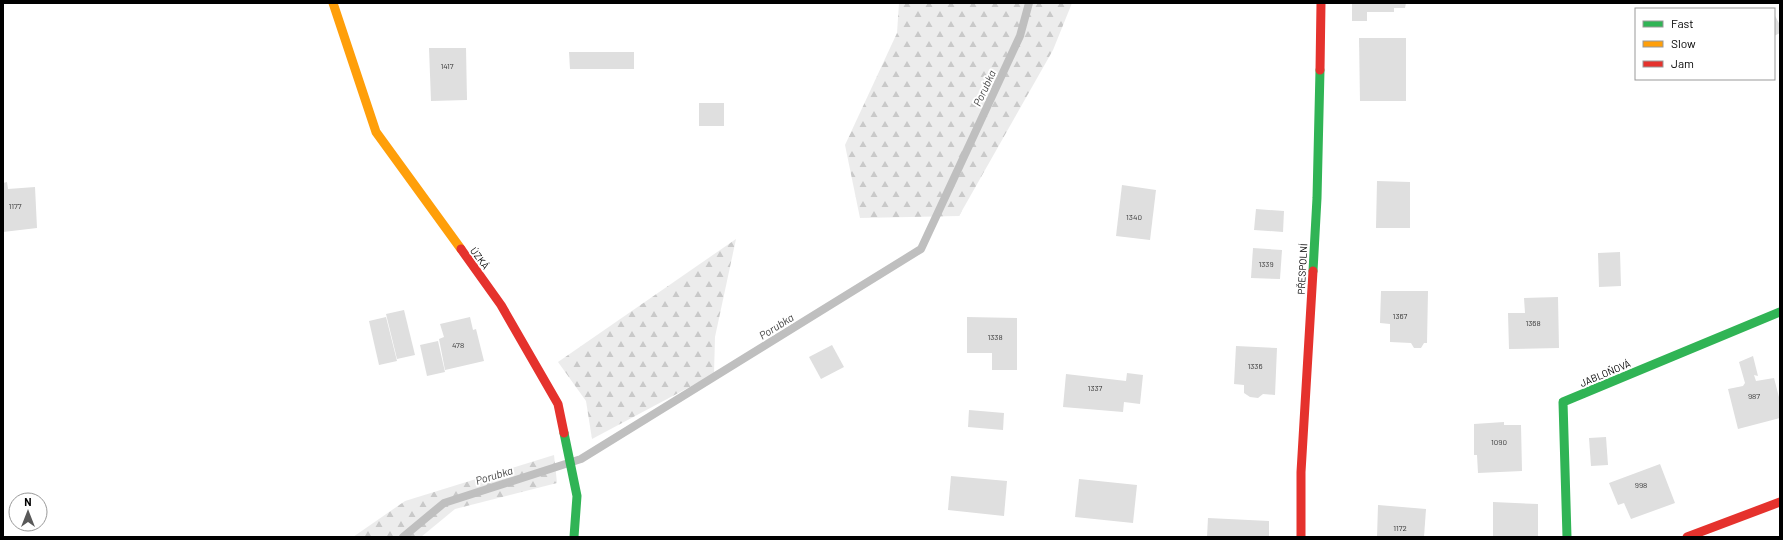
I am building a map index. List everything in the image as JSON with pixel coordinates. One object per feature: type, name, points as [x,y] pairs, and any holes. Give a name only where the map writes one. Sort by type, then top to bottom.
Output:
[{"type":"street","name":"ÚZKÁ","points":[[333,3],[376,132],[501,305],[558,404],[577,496],[574,537]]},
{"type":"street","name":"PŘESPOLNÍ","points":[[1301,537],[1301,472],[1317,178],[1321,3]]},
{"type":"street","name":"JABLOŇOVÁ","points":[[1567,537],[1563,402],[1780,312]]},
{"type":"street","points":[[1687,537],[1780,502]]},
{"type":"green space","points":[[899,3],[1072,3],[1053,50],[959,216],[860,218],[845,145],[897,33]]},
{"type":"green space","points":[[736,239],[715,337],[714,374],[592,439],[586,401],[558,362]]},
{"type":"green space","points":[[554,455],[557,483],[455,509],[421,537],[353,537],[405,501]]},
{"type":"building","points":[[1352,3],[1406,3],[1405,8],[1394,8],[1394,12],[1367,12],[1367,21],[1352,21]]},
{"type":"building","points":[[1775,16],[1780,25],[1780,33],[1775,36]]},
{"type":"building","points":[[1359,38],[1406,38],[1406,101],[1360,101]]},
{"type":"building","points":[[429,48],[466,48],[467,100],[431,101]]},
{"type":"building","points":[[569,52],[634,52],[634,69],[570,69]]},
{"type":"building","points":[[699,103],[724,103],[724,126],[699,126]]},
{"type":"building","points":[[1377,181],[1410,182],[1410,228],[1376,228]]},
{"type":"building","points":[[7,182],[8,189],[35,187],[37,228],[3,232],[3,183]]},
{"type":"building","points":[[1122,185],[1156,190],[1150,240],[1116,236]]},
{"type":"building","points":[[1256,209],[1284,211],[1283,232],[1254,230]]},
{"type":"building","points":[[1253,248],[1282,250],[1280,279],[1251,278]]},
{"type":"building","points":[[1620,252],[1621,286],[1599,287],[1598,253]]},
{"type":"building","points":[[1381,291],[1428,291],[1427,343],[1424,343],[1421,348],[1414,348],[1411,343],[1390,342],[1390,324],[1380,323]]},
{"type":"building","points":[[1558,297],[1559,348],[1509,349],[1508,313],[1525,313],[1524,298]]},
{"type":"building","points":[[404,310],[415,355],[397,359],[386,314]]},
{"type":"building","points":[[386,317],[397,361],[379,365],[369,321]]},
{"type":"building","points":[[470,317],[473,330],[476,329],[484,361],[445,370],[439,339],[444,337],[440,324]]},
{"type":"building","points":[[967,317],[1017,318],[1017,370],[992,370],[992,353],[967,353]]},
{"type":"building","points":[[438,341],[445,372],[427,376],[420,345]]},
{"type":"building","points":[[832,345],[844,367],[821,379],[809,357]]},
{"type":"building","points":[[1236,346],[1277,348],[1275,395],[1263,394],[1258,398],[1250,397],[1244,393],[1244,385],[1234,384]]},
{"type":"building","points":[[1753,356],[1758,376],[1754,375],[1756,381],[1774,378],[1780,401],[1780,418],[1738,429],[1728,389],[1743,386],[1745,383],[1739,362]]},
{"type":"building","points":[[1127,373],[1143,375],[1140,404],[1124,402],[1123,412],[1063,407],[1066,374],[1126,381]]},
{"type":"building","points":[[969,410],[1004,413],[1003,430],[968,427]]},
{"type":"building","points":[[1504,422],[1504,425],[1521,425],[1522,471],[1478,473],[1477,455],[1474,455],[1474,424]]},
{"type":"building","points":[[1606,437],[1608,465],[1591,466],[1589,438]]},
{"type":"building","points":[[1660,464],[1675,503],[1631,519],[1624,503],[1618,505],[1609,483]]},
{"type":"building","points":[[951,476],[1007,481],[1004,516],[948,510]]},
{"type":"building","points":[[1079,479],[1137,485],[1133,523],[1075,517]]},
{"type":"building","points":[[1493,502],[1538,504],[1538,537],[1493,537]]},
{"type":"building","points":[[1378,505],[1426,509],[1424,537],[1377,537]]},
{"type":"building","points":[[1208,518],[1269,521],[1269,537],[1207,537]]},
{"type":"waterway","name":"Porubka","points":[[403,537],[444,503],[581,459],[921,249],[1020,36],[1029,3]]},
{"type":"traffic: fast","points":[[1313,271],[1317,198],[1320,70]]},
{"type":"traffic: fast","points":[[1567,537],[1563,402],[1780,312]]},
{"type":"traffic: fast","points":[[564,433],[577,496],[574,537]]},
{"type":"traffic: slow","points":[[333,3],[376,132],[461,249]]},
{"type":"traffic: jam","points":[[1320,70],[1321,3]]},
{"type":"traffic: jam","points":[[461,249],[501,305],[558,404],[564,433]]},
{"type":"traffic: jam","points":[[1301,537],[1301,472],[1313,271]]},
{"type":"traffic: jam","points":[[1687,537],[1780,502]]}]
